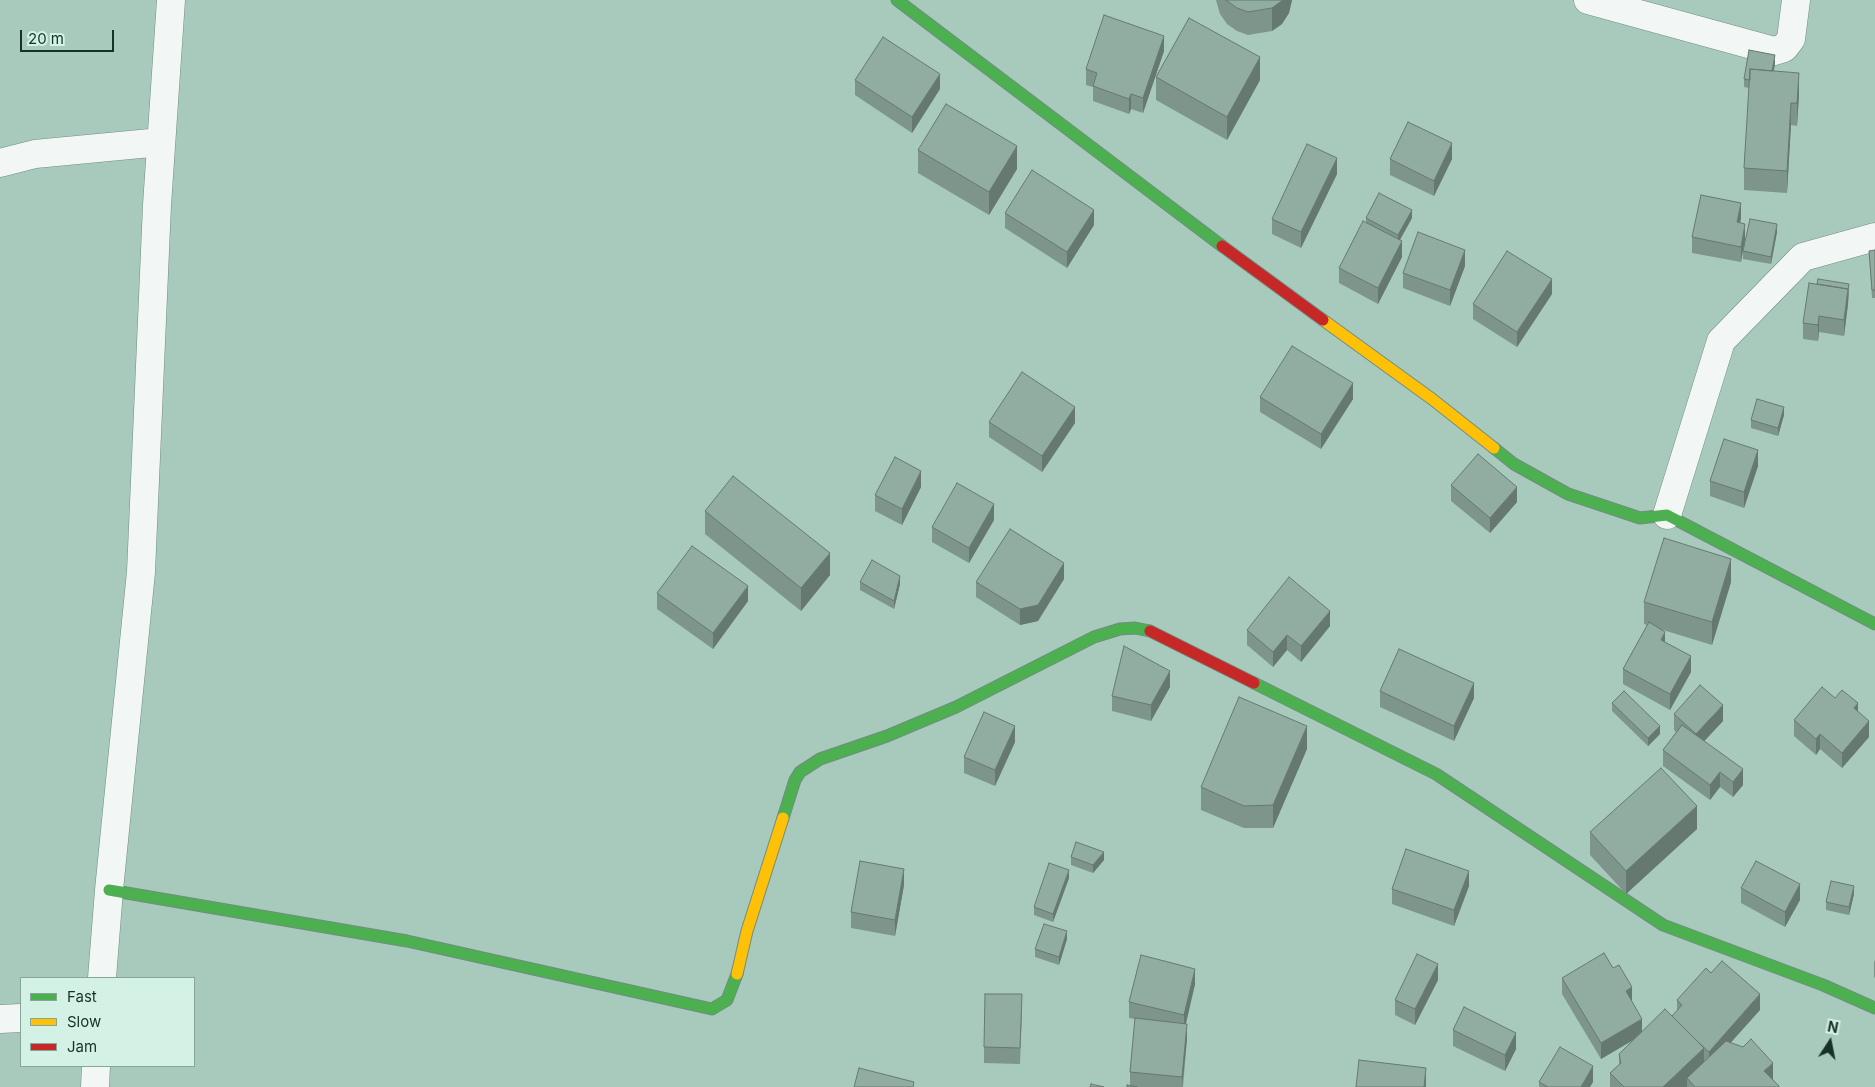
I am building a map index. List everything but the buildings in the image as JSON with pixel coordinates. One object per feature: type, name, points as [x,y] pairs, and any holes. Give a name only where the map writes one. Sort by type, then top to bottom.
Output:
[{"type":"street","points":[[102,977],[141,572],[161,142],[171,0]]},
{"type":"street","points":[[1588,0],[1774,51],[1784,48],[1791,39],[1796,0]]},
{"type":"street","points":[[900,1],[1238,258],[1432,399],[1514,464],[1568,494],[1603,507],[1640,518],[1667,515],[1875,624]]},
{"type":"street","points":[[0,163],[35,154],[161,142]]},
{"type":"street","points":[[1667,515],[1721,340],[1803,257],[1875,237]]},
{"type":"street","points":[[109,890],[407,941],[712,1010],[727,1000],[735,983],[747,931],[795,780],[800,772],[820,759],[886,736],[956,707],[1094,637],[1120,628],[1135,628],[1153,632],[1436,774],[1663,925],[1685,935],[1822,985],[1875,1008]]},
{"type":"street","points":[[0,1019],[20,1018]]},
{"type":"street","points":[[95,1087],[96,1067]]},
{"type":"traffic: fast","points":[[897,0],[1222,246]]},
{"type":"traffic: fast","points":[[1494,448],[1514,464],[1568,494],[1640,518],[1667,515],[1875,624]]},
{"type":"traffic: fast","points":[[783,818],[795,780],[800,772],[820,759],[887,736],[956,707],[1094,637],[1120,629],[1135,628],[1150,631]]},
{"type":"traffic: fast","points":[[1254,683],[1436,774],[1663,925],[1823,985],[1875,1008]]},
{"type":"traffic: fast","points":[[109,890],[407,941],[712,1009],[727,1000],[737,974]]},
{"type":"traffic: slow","points":[[1323,320],[1432,399],[1494,448]]},
{"type":"traffic: slow","points":[[737,974],[747,931],[783,818]]},
{"type":"traffic: jam","points":[[1222,246],[1323,320]]},
{"type":"traffic: jam","points":[[1150,631],[1254,683]]}]
